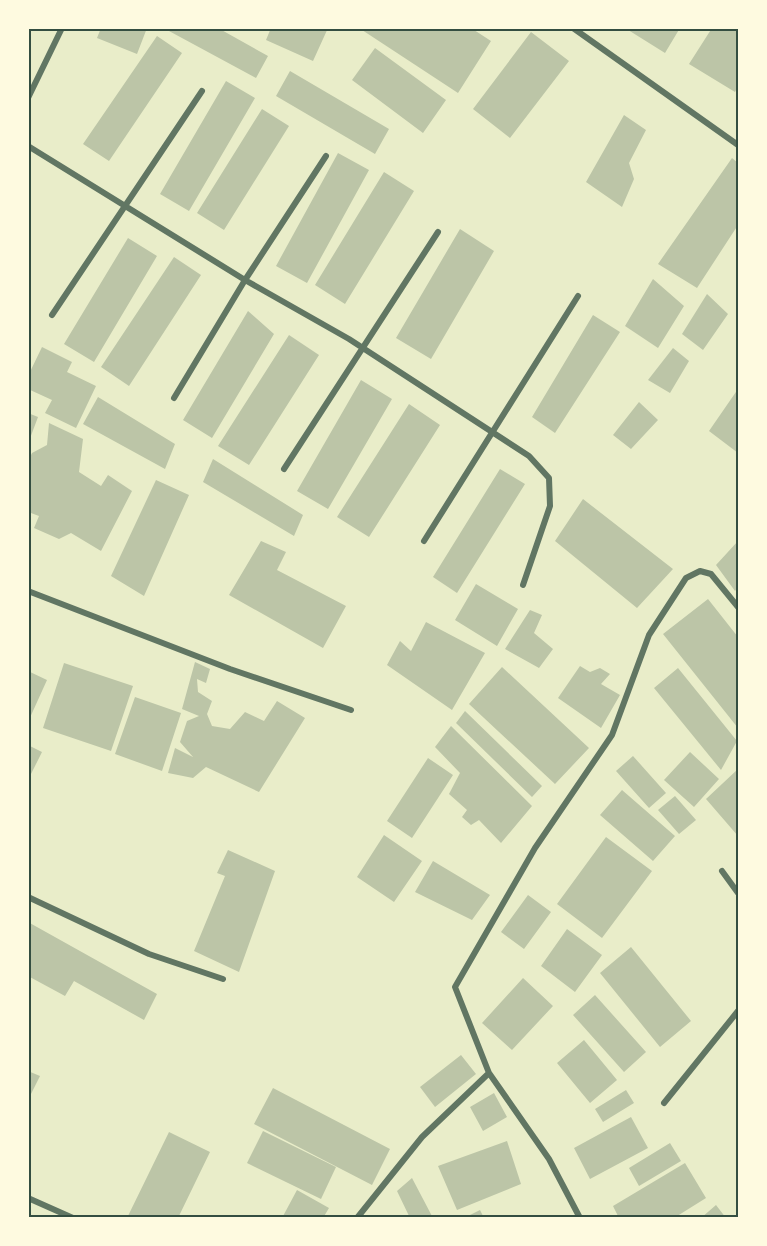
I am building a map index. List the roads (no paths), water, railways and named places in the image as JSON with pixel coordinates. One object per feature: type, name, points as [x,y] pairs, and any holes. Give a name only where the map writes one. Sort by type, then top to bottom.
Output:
[{"type":"street","points":[[28,98],[32,82],[62,28]]},
{"type":"street","points":[[573,28],[738,145]]},
{"type":"street","points":[[52,315],[202,91]]},
{"type":"street","points":[[28,146],[245,280],[363,348],[529,456],[549,478],[550,506],[523,585]]},
{"type":"street","points":[[174,398],[245,280],[326,156]]},
{"type":"street","points":[[284,469],[438,232]]},
{"type":"street","points":[[424,542],[578,296]]},
{"type":"street","points":[[580,1218],[549,1159],[489,1073],[455,987],[535,848],[612,735],[649,635],[686,578],[700,571],[711,574],[738,607]]},
{"type":"street","points":[[28,591],[230,669],[351,710]]},
{"type":"street","points":[[722,871],[738,892]]},
{"type":"street","points":[[28,897],[149,954],[224,980]]},
{"type":"street","points":[[664,1103],[738,1011]]},
{"type":"street","points":[[357,1218],[422,1137],[489,1073]]},
{"type":"street","points":[[28,1198],[73,1218]]}]
